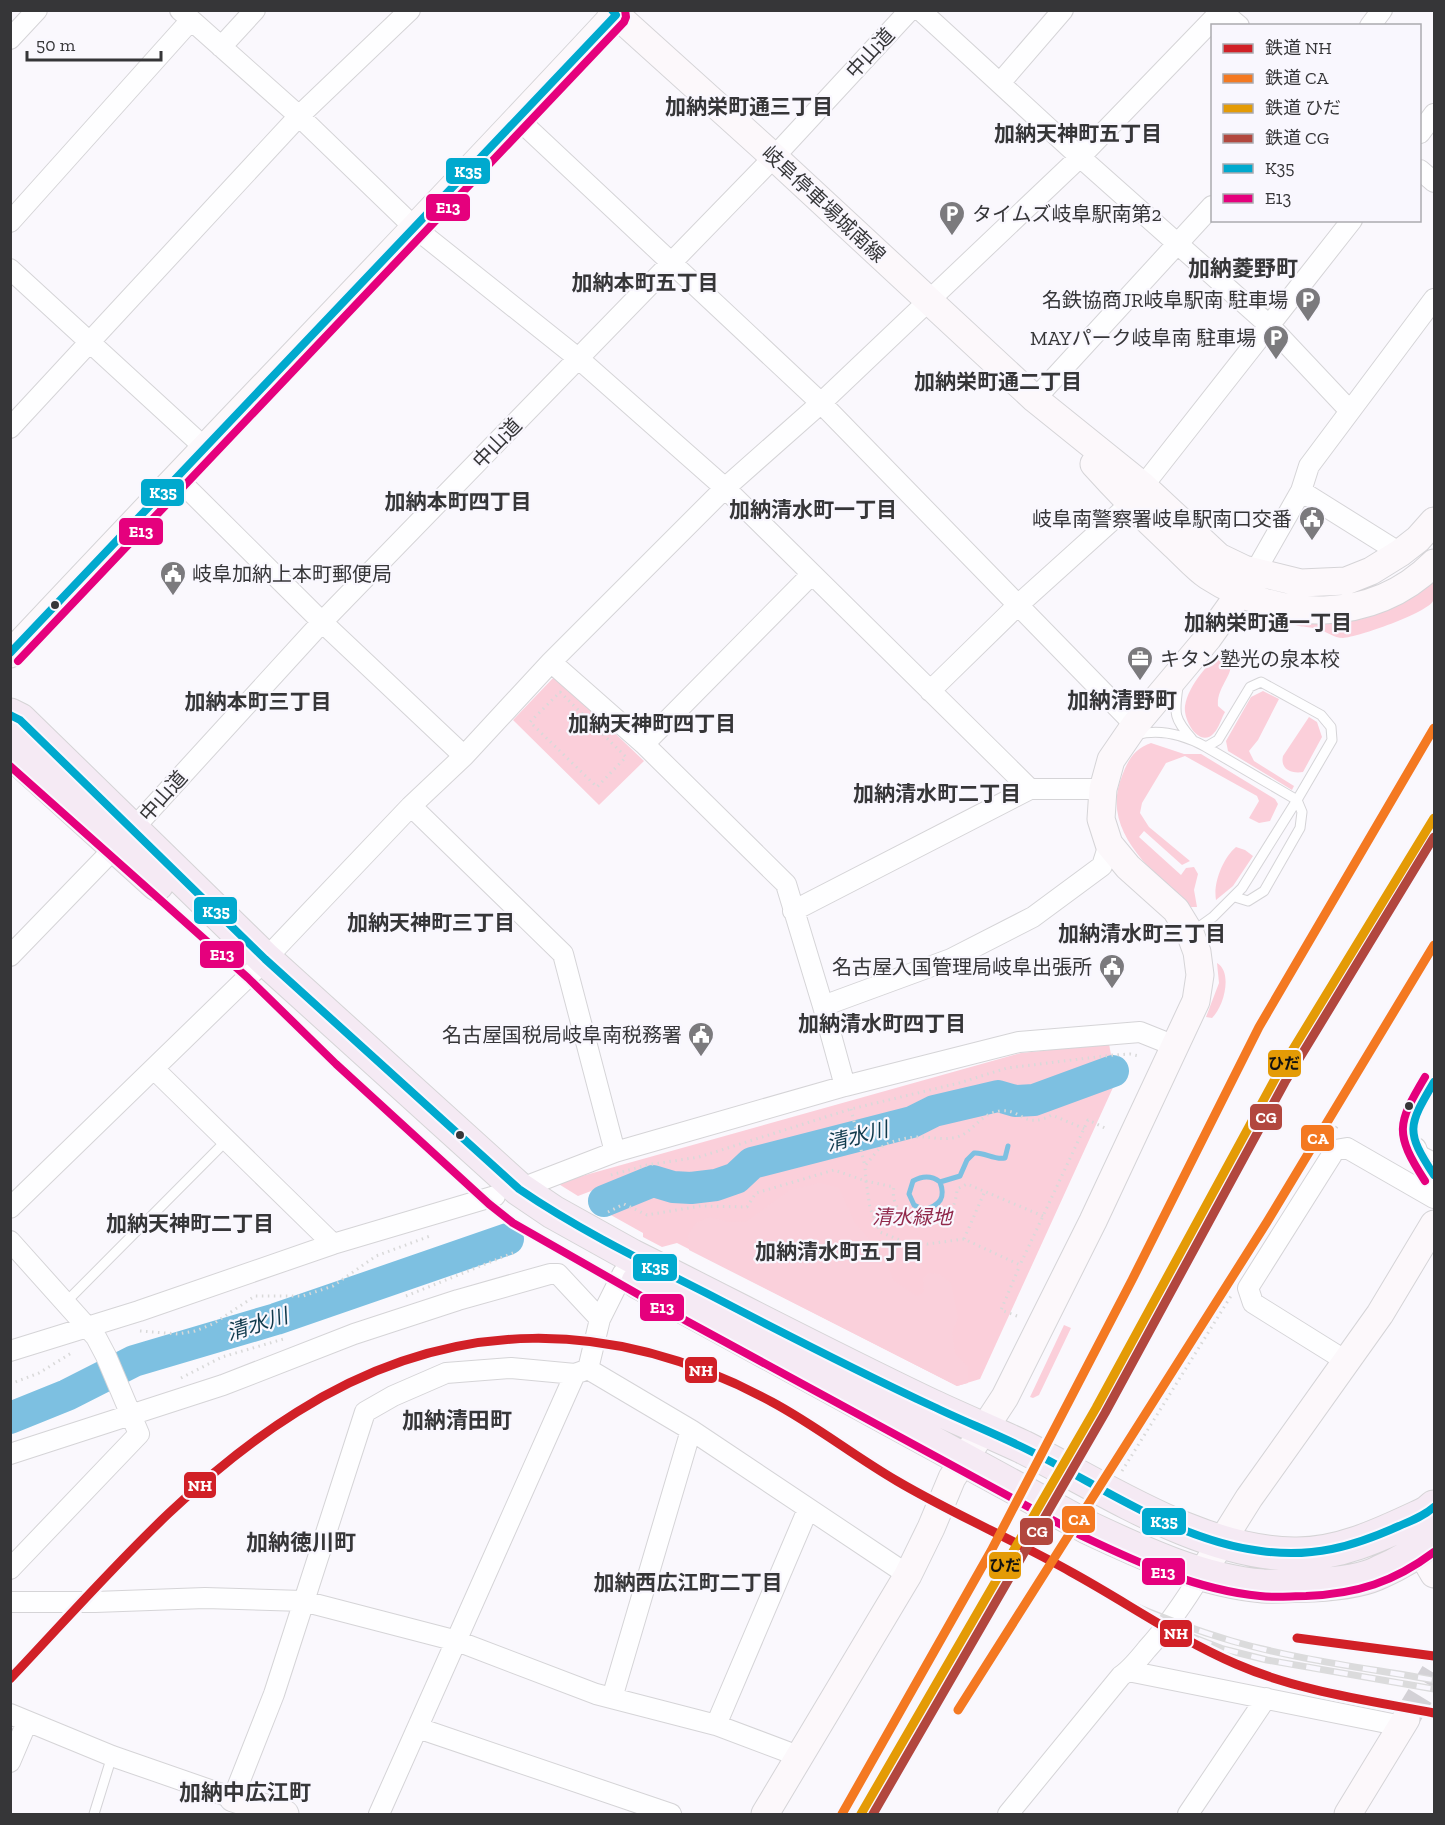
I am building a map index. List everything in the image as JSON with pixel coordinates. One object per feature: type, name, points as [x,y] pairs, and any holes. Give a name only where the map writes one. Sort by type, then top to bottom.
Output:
[{"type":"highway","points":[[10,715],[20,720],[124,839]]},
{"type":"highway","points":[[10,751],[124,839],[260,965],[343,1056],[507,1193],[553,1212],[632,1256],[1158,1518],[1221,1541],[1273,1553],[1297,1554],[1332,1549],[1371,1539],[1427,1513],[1434,1507]]},
{"type":"highway","points":[[507,1193],[519,1214],[622,1273],[1114,1540],[1153,1556],[1202,1573],[1265,1586],[1331,1584],[1378,1574],[1430,1555]]},
{"type":"street","points":[[10,39],[37,10]]},
{"type":"street","points":[[221,47],[255,10]]},
{"type":"street","points":[[10,428],[299,116],[410,10]]},
{"type":"street","name":"中山道","points":[[10,956],[124,839],[322,622],[774,157],[910,10]]},
{"type":"street","points":[[920,10],[1080,157],[1270,326],[1350,411]]},
{"type":"street","points":[[1000,83],[1063,10]]},
{"type":"street","points":[[1372,24],[1382,10]]},
{"type":"street","points":[[10,1208],[260,965],[411,806],[464,756],[551,662],[726,488],[821,403],[1080,157],[1221,11],[1237,24]]},
{"type":"street","points":[[10,654],[204,447],[518,119],[615,12]]},
{"type":"street","name":"岐阜停車場城南線","points":[[615,12],[930,301],[1137,495],[1206,574],[1247,583]]},
{"type":"street","points":[[10,222],[186,15],[299,116],[415,228],[579,359],[726,488],[1030,789]]},
{"type":"street","points":[[1421,130],[1434,114]]},
{"type":"street","points":[[518,119],[821,403],[1017,605],[1131,731]]},
{"type":"street","points":[[1421,172],[1434,182]]},
{"type":"street","points":[[1035,399],[1211,207]]},
{"type":"street","points":[[930,691],[1017,605],[1137,495],[1350,222]]},
{"type":"street","points":[[10,269],[204,447]]},
{"type":"street","points":[[765,1815],[908,1575],[952,1478],[1005,1397],[1196,1001],[1200,975],[1197,952],[1190,933],[1176,910],[1128,867],[1109,843],[1101,819],[1103,789],[1111,760],[1131,731],[1208,638],[1247,583],[1273,544],[1301,491],[1309,466],[1434,299]]},
{"type":"street","points":[[176,477],[322,622],[464,756]]},
{"type":"street","points":[[1301,491],[1400,553]]},
{"type":"street","points":[[1247,583],[1346,581],[1371,571],[1400,553],[1418,539],[1434,521]]},
{"type":"street","points":[[1247,583],[1270,604],[1291,609],[1341,609],[1359,607],[1402,588],[1420,578],[1434,563]]},
{"type":"street","points":[[644,744],[812,574]]},
{"type":"street","points":[[551,662],[644,744],[786,884],[823,1006],[844,1086]]},
{"type":"street","points":[[793,911],[1030,789],[1103,789]]},
{"type":"street","points":[[411,806],[563,954],[615,1152]]},
{"type":"street","points":[[823,1006],[951,959],[1033,917],[1102,866],[1109,843]]},
{"type":"street","points":[[10,1351],[41,1340],[92,1332],[333,1244],[507,1193],[615,1152],[844,1086],[1019,1042],[1140,1032],[1175,1046]]},
{"type":"street","points":[[154,1069],[333,1244]]},
{"type":"street","points":[[1346,1361],[1253,1303],[1248,1288],[1335,1150],[1347,1148],[1434,1198]]},
{"type":"street","points":[[1416,1148],[1434,1198]]},
{"type":"street","points":[[1008,1815],[1121,1676],[1128,1671],[1185,1603],[1249,1498],[1380,1314],[1434,1224]]},
{"type":"street","points":[[10,1241],[92,1332],[106,1356],[138,1434],[10,1569]]},
{"type":"street","points":[[379,1815],[582,1372],[600,1319],[622,1273]]},
{"type":"street","points":[[10,1454],[234,1381],[354,1334],[458,1300],[550,1274],[558,1274],[600,1319]]},
{"type":"street","points":[[233,1798],[274,1694],[365,1412],[393,1396],[446,1373],[511,1368],[582,1372],[691,1430],[908,1575]]},
{"type":"street","points":[[612,1698],[691,1430]]},
{"type":"street","points":[[716,1725],[808,1509]]},
{"type":"street","points":[[10,1602],[206,1598],[303,1601],[457,1641],[596,1694],[716,1725],[801,1757]]},
{"type":"street","points":[[1128,1671],[1404,1723],[1347,1815]]},
{"type":"street","points":[[1188,1815],[1266,1698]]},
{"type":"street","points":[[10,1762],[19,1718],[112,1756],[285,1815]]},
{"type":"street","points":[[418,1728],[670,1815]]},
{"type":"lane","points":[[1183,668],[1175,705],[1178,723],[1192,739]]},
{"type":"lane","points":[[1190,933],[1213,917],[1235,897],[1332,740],[1331,727],[1321,715],[1261,682],[1250,687],[1218,740],[1206,747]]},
{"type":"lane","points":[[1131,731],[1166,732],[1192,739],[1297,800],[1302,812],[1300,828],[1264,891],[1248,901],[1235,897]]},
{"type":"lane","points":[[1434,1082],[1416,1113],[1411,1130],[1416,1148],[1434,1174]]},
{"type":"lane","points":[[66,1302],[227,1140]]},
{"type":"lane","points":[[1416,1148],[1434,1157]]},
{"type":"lane","points":[[94,1815],[112,1756]]},
{"type":"path","points":[[560,692],[626,757],[597,787],[530,722],[560,692]]},
{"type":"path","points":[[607,1176],[647,1165],[699,1157],[850,1109],[959,1083],[1007,1068],[1113,1055],[1139,1056]]},
{"type":"path","points":[[850,1109],[865,1166],[870,1208],[880,1232],[905,1242],[928,1244],[964,1239],[1020,1265]]},
{"type":"path","points":[[865,1166],[881,1148],[907,1138],[924,1137],[936,1140],[957,1137],[967,1133],[987,1114],[1002,1111],[1030,1122],[1052,1116],[1085,1129]]},
{"type":"path","points":[[1017,1316],[1001,1310],[1020,1265],[1088,1120],[1105,1128]]},
{"type":"path","points":[[1332,1135],[1338,1125]]},
{"type":"path","points":[[608,1212],[624,1204],[647,1215],[701,1206],[747,1207],[756,1193],[834,1170],[866,1181],[894,1186],[892,1195],[896,1207],[909,1218],[923,1223],[936,1224],[948,1215],[956,1202],[957,1189],[967,1184],[1043,1216]]},
{"type":"path","points":[[964,1239],[985,1191]]},
{"type":"path","points":[[134,1331],[178,1334],[195,1331],[213,1324],[255,1296],[303,1296],[333,1286],[376,1256],[440,1233]]},
{"type":"path","points":[[402,1298],[513,1253]]},
{"type":"path","points":[[1118,1478],[1233,1293]]},
{"type":"path","points":[[10,1384],[39,1373],[92,1332]]},
{"type":"path","points":[[171,1382],[222,1358],[293,1337]]},
{"type":"green space","points":[[1434,578],[1434,599],[1428,606],[1406,618],[1351,637],[1340,638],[1286,621],[1333,622]]},
{"type":"green space","points":[[1223,648],[1231,663],[1218,706],[1225,712],[1216,731],[1209,737],[1203,738],[1190,725],[1185,706],[1195,682]]},
{"type":"green space","points":[[555,676],[644,761],[599,805],[513,720]]},
{"type":"green space","points":[[1263,691],[1279,699],[1258,740],[1249,751],[1254,761],[1294,786],[1292,790],[1228,751],[1226,741],[1251,697]]},
{"type":"green space","points":[[1309,717],[1317,722],[1322,737],[1303,772],[1287,770],[1283,764],[1283,756]]},
{"type":"green space","points":[[1151,743],[1184,754],[1201,754],[1275,799],[1278,804],[1270,821],[1259,823],[1249,818],[1259,801],[1257,796],[1185,756],[1166,763],[1142,803],[1140,813],[1149,827],[1190,861],[1182,865],[1144,831],[1139,837],[1181,875],[1186,868],[1194,867],[1198,874],[1194,890],[1197,907],[1190,907],[1134,850],[1124,833],[1118,815],[1117,796],[1127,765],[1136,752]]},
{"type":"green space","points":[[1236,847],[1253,856],[1233,886],[1216,900],[1215,893],[1220,871]]},
{"type":"green space","points":[[1217,963],[1222,967],[1226,981],[1220,1006],[1212,1018],[1206,1017],[1219,983]]},
{"type":"green space","name":"清水緑地","points":[[1109,1044],[1116,1081],[980,1379],[957,1386],[677,1243],[662,1247],[643,1237],[643,1233],[609,1214],[599,1188],[578,1196],[557,1183],[1021,1053]]},
{"type":"green space","points":[[1064,1325],[1071,1328],[1039,1395],[1030,1397]]},
{"type":"shaded area","points":[[819,1183],[839,1188],[855,1223],[886,1258],[893,1280],[917,1296],[924,1292],[923,1279],[929,1273],[939,1274],[951,1283],[958,1318],[952,1332],[955,1353],[968,1367],[968,1383],[957,1386],[689,1250],[688,1235],[696,1223],[710,1217],[728,1222],[747,1221],[790,1190]]},
{"type":"waterway","name":"清水川","points":[[604,1201],[653,1181],[673,1187],[691,1188],[716,1185],[736,1178],[752,1163],[912,1122],[934,1111],[998,1096],[1015,1101],[1034,1100],[1113,1071]]},
{"type":"waterway","points":[[940,1182],[926,1177],[913,1181],[909,1194],[914,1205],[924,1210],[938,1203],[942,1197],[940,1182],[960,1176],[967,1160],[974,1153],[1005,1158],[1008,1146]]},
{"type":"waterway","name":"清水川","points":[[10,1418],[67,1395],[134,1361],[276,1319],[508,1239]]},
{"type":"tunnel","points":[[1406,1719],[1434,1673]]},
{"type":"railway","points":[[1121,1600],[1218,1637],[1257,1648],[1307,1659],[1434,1680]]},
{"type":"railway","points":[[1172,1629],[1223,1649],[1267,1660],[1434,1689]]},
{"type":"rail line","name":"CA","points":[[842,1814],[991,1551],[1132,1280],[1259,1027],[1434,728]]},
{"type":"rail line","name":"ひだ","points":[[861,1814],[1096,1408],[1276,1077],[1434,818]]},
{"type":"rail line","name":"CG","points":[[873,1814],[1105,1413],[1285,1082],[1434,837]]},
{"type":"rail line","name":"CA","points":[[958,1710],[1267,1222],[1434,945]]},
{"type":"rail line","name":"NH","points":[[10,1679],[111,1571],[181,1502],[256,1440],[297,1412],[355,1380],[414,1357],[473,1344],[533,1338],[592,1342],[652,1354],[712,1374],[772,1402],[897,1481],[1071,1572],[1173,1632],[1236,1664],[1308,1688],[1434,1713]]},
{"type":"rail line","name":"NH","points":[[1297,1638],[1434,1656]]},
{"type":"transit line","name":"K35","points":[[10,653],[616,15],[612,10]]},
{"type":"transit line","name":"E13","points":[[18,661],[624,22],[625,10]]},
{"type":"transit line","name":"K35","points":[[10,715],[20,720],[265,959],[519,1189],[589,1232],[848,1366],[1020,1446],[1137,1508],[1197,1535],[1229,1545],[1261,1551],[1315,1552],[1365,1540],[1413,1520],[1434,1507]]},
{"type":"transit line","name":"E13","points":[[10,766],[248,978],[336,1064],[489,1204],[513,1223],[648,1300],[1082,1536],[1169,1574],[1214,1588],[1266,1597],[1325,1595],[1358,1589],[1389,1579],[1434,1552]]},
{"type":"transit line","name":"E13","points":[[1425,1077],[1409,1106],[1403,1129],[1408,1151],[1425,1181]]},
{"type":"transit line","name":"K35","points":[[1434,1082],[1419,1109],[1413,1128],[1418,1148],[1434,1175]]},
{"type":"place","name":"タイムズ岐阜駅南第2","points":[[952,237]]},
{"type":"place","name":"名鉄協商JR岐阜駅南 駐車場","points":[[1308,323]]},
{"type":"place","name":"MAYパーク岐阜南 駐車場","points":[[1276,361]]},
{"type":"place","name":"岐阜南警察署岐阜駅南口交番","points":[[1312,542]]},
{"type":"place","name":"岐阜加納上本町郵便局","points":[[173,597]]},
{"type":"place","name":"キタン塾光の泉本校","points":[[1140,682]]},
{"type":"place","name":"名古屋入国管理局岐阜出張所","points":[[1112,990]]},
{"type":"place","name":"名古屋国税局岐阜南税務署","points":[[701,1058]]},
{"type":"district","name":"加納栄町通三丁目","points":[[749,106]]},
{"type":"district","name":"加納天神町五丁目","points":[[1078,133]]},
{"type":"district","name":"加納菱野町","points":[[1243,268]]},
{"type":"district","name":"加納本町五丁目","points":[[645,282]]},
{"type":"district","name":"加納栄町通二丁目","points":[[998,381]]},
{"type":"district","name":"加納本町四丁目","points":[[458,501]]},
{"type":"district","name":"加納清水町一丁目","points":[[813,509]]},
{"type":"district","name":"加納栄町通一丁目","points":[[1268,622]]},
{"type":"district","name":"加納清野町","points":[[1122,700]]},
{"type":"district","name":"加納本町三丁目","points":[[258,701]]},
{"type":"district","name":"加納天神町四丁目","points":[[652,723]]},
{"type":"district","name":"加納清水町二丁目","points":[[937,793]]},
{"type":"district","name":"加納天神町三丁目","points":[[431,922]]},
{"type":"district","name":"加納清水町三丁目","points":[[1142,933]]},
{"type":"district","name":"加納清水町四丁目","points":[[882,1023]]},
{"type":"district","name":"加納天神町二丁目","points":[[190,1223]]},
{"type":"district","name":"加納清水町五丁目","points":[[839,1251]]},
{"type":"district","name":"加納清田町","points":[[457,1420]]},
{"type":"district","name":"加納徳川町","points":[[301,1542]]},
{"type":"district","name":"加納西広江町二丁目","points":[[688,1582]]},
{"type":"district","name":"加納中広江町","points":[[245,1792]]}]
